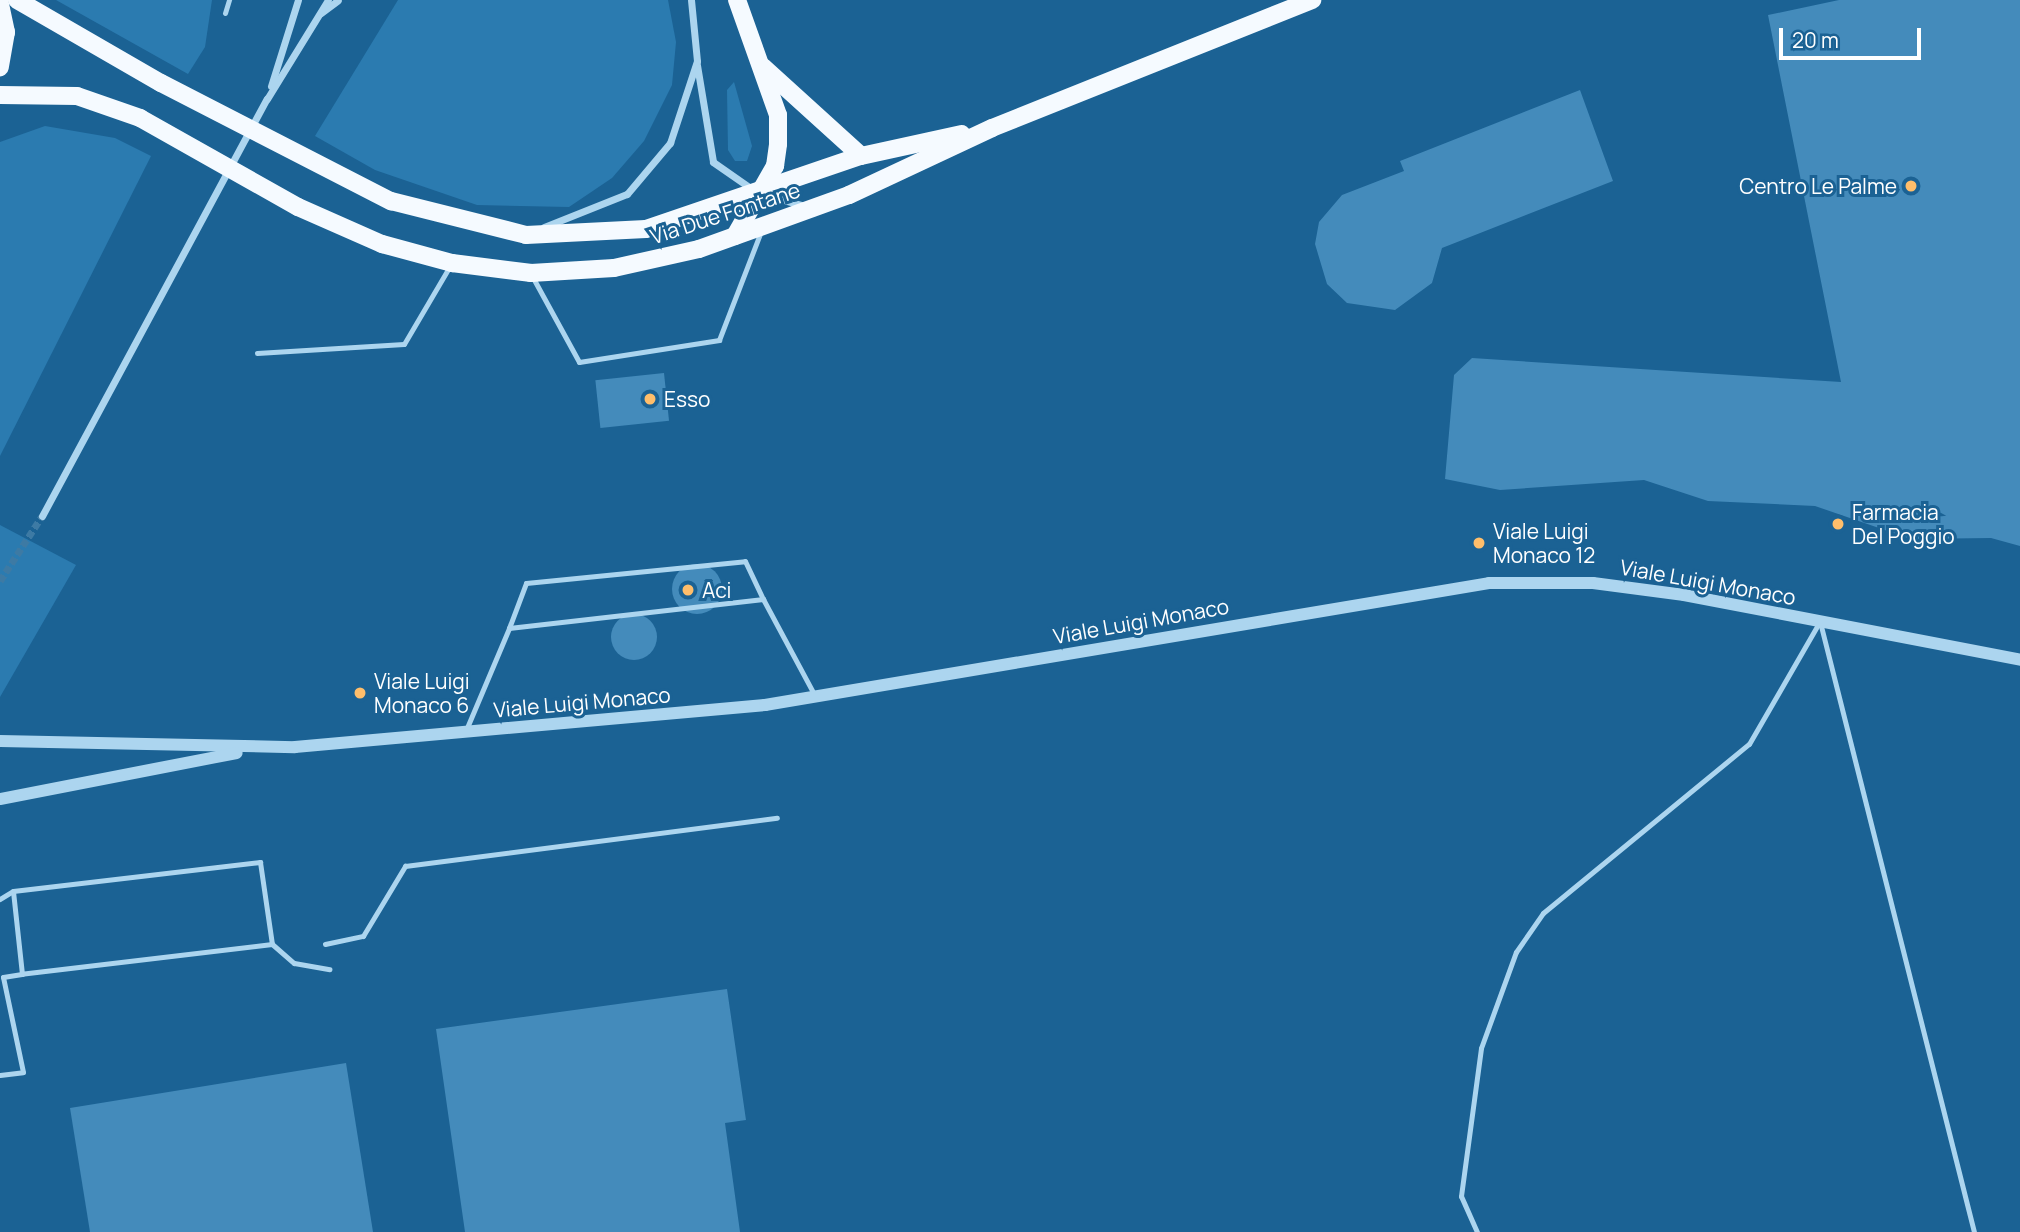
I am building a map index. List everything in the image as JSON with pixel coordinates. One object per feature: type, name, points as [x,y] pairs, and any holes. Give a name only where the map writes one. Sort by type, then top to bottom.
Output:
[{"type":"main road","points":[[734,236],[775,166],[778,134],[737,0]]},
{"type":"main road","name":"Via Due Fontane","points":[[0,95],[77,96],[140,118],[298,207],[382,244],[452,263],[531,273],[664,260],[762,228],[992,128],[1312,0]]},
{"type":"main road","name":"Via Due Fontane","points":[[23,1],[161,83],[321,168],[391,201],[526,235],[646,229],[761,194],[861,156],[992,128]]},
{"type":"main road","points":[[0,4],[6,32],[0,67]]},
{"type":"main road","points":[[758,62],[861,156]]},
{"type":"street","points":[[267,99],[298,0]]},
{"type":"street","points":[[42,516],[267,99],[313,20],[328,0]]},
{"type":"street","points":[[313,20],[338,0]]},
{"type":"street","points":[[691,0],[696,61],[713,162],[761,194],[813,208]]},
{"type":"street","points":[[526,235],[627,194],[670,143],[696,61]]},
{"type":"street","name":"Viale Luigi Monaco","points":[[264,748],[466,732],[817,698],[1489,583],[1593,583],[2020,660]]},
{"type":"street","points":[[0,741],[264,748]]},
{"type":"street","points":[[0,799],[264,748]]},
{"type":"lane","points":[[225,13],[229,0]]},
{"type":"lane","points":[[531,273],[579,362],[719,340],[762,228]]},
{"type":"lane","points":[[257,353],[404,344],[452,263]]},
{"type":"lane","points":[[466,732],[527,583],[745,561],[817,698]]},
{"type":"lane","points":[[509,628],[763,598]]},
{"type":"lane","points":[[1477,1232],[1461,1196],[1481,1048],[1516,952],[1543,913],[1749,744],[1820,622]]},
{"type":"lane","points":[[1820,622],[1975,1232]]},
{"type":"lane","points":[[325,944],[363,936],[405,866],[777,818]]},
{"type":"lane","points":[[0,899],[13,891],[260,862],[272,944],[294,963],[329,969]]},
{"type":"lane","points":[[13,891],[22,974]]},
{"type":"lane","points":[[0,1075],[23,1072],[2,977],[272,944]]},
{"type":"shaded area","points":[[56,0],[212,0],[205,47],[188,74]]},
{"type":"shaded area","points":[[398,0],[668,0],[676,42],[672,85],[644,141],[612,178],[569,207],[477,205],[375,170],[315,136]]},
{"type":"shaded area","points":[[734,82],[752,146],[747,161],[735,161],[728,150],[727,90]]},
{"type":"shaded area","points":[[45,126],[115,138],[151,156],[0,456],[0,142]]},
{"type":"shaded area","points":[[0,525],[76,565],[0,697]]},
{"type":"building","name":"Centro Le Palme","points":[[1839,0],[2020,0],[2020,546],[1991,538],[1911,539],[1815,506],[1708,501],[1644,480],[1500,490],[1445,479],[1454,375],[1472,358],[1841,382],[1768,15]]},
{"type":"building","points":[[1580,90],[1613,181],[1442,248],[1432,283],[1395,310],[1347,303],[1327,284],[1315,244],[1319,222],[1342,195],[1404,171],[1400,161]]},
{"type":"building","points":[[664,373],[669,421],[600,428],[595,380]]},
{"type":"building","points":[[697,564],[715,571],[722,589],[715,607],[697,614],[679,607],[672,589],[679,571]]},
{"type":"building","points":[[634,614],[650,621],[657,637],[650,653],[634,660],[618,653],[611,637],[618,621]]},
{"type":"building","points":[[727,989],[746,1120],[725,1123],[740,1232],[465,1232],[436,1029]]},
{"type":"building","points":[[346,1063],[373,1232],[90,1232],[70,1108]]},
{"type":"tunnel","points":[[0,581],[42,516]]},
{"type":"place","name":"Centro Le Palme","points":[[1911,186]]},
{"type":"place","name":"Esso","points":[[650,399]]},
{"type":"place","name":"Farmacia Del Poggio","points":[[1838,524]]},
{"type":"place","name":"Viale Luigi Monaco 12","points":[[1479,543]]},
{"type":"place","name":"Aci","points":[[688,590]]},
{"type":"place","name":"Viale Luigi Monaco 6","points":[[360,693]]}]
